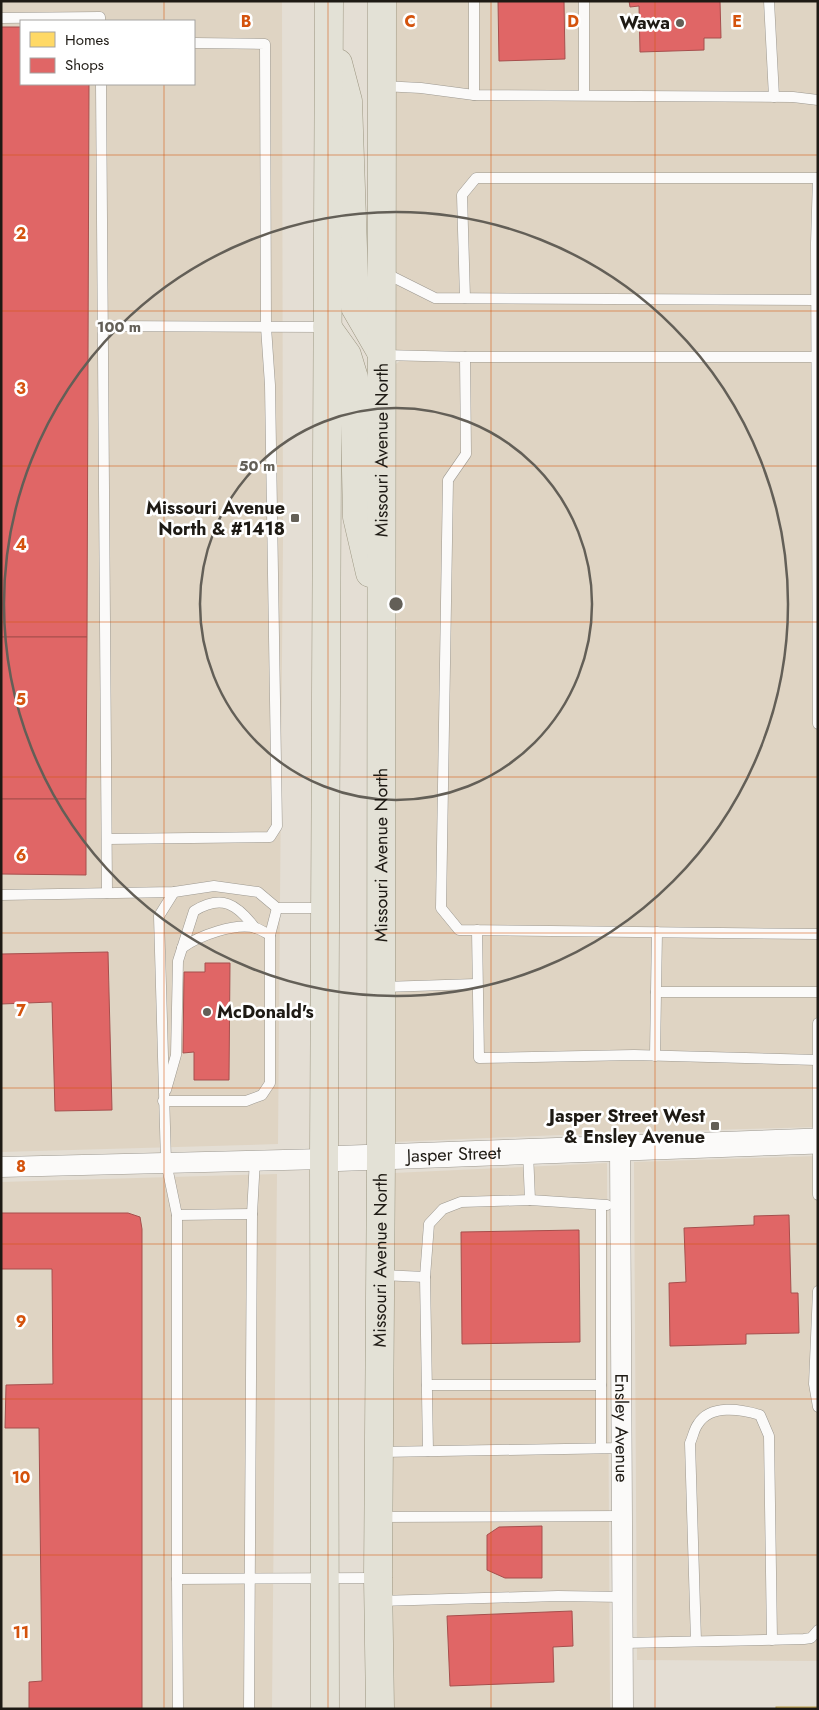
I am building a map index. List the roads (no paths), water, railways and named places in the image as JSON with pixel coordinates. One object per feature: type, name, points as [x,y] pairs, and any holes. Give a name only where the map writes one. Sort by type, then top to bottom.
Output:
[{"type":"main road","points":[[325,1709],[324,1159],[329,1]]},
{"type":"main road","name":"Missouri Avenue North","points":[[380,1709],[378,1518],[381,1158],[382,1]]},
{"type":"main road","points":[[330,30],[348,101],[356,307],[382,355]]},
{"type":"main road","points":[[327,327],[347,355],[354,378],[357,517],[380,618]]},
{"type":"street","name":"Jasper Street","points":[[1,1167],[255,1159],[381,1158],[817,1141]]},
{"type":"street","name":"Ensley Avenue","points":[[620,1148],[611,1205],[622,1448],[623,1709]]},
{"type":"lane","points":[[474,1],[474,95]]},
{"type":"lane","points":[[584,1],[584,94]]},
{"type":"lane","points":[[769,1],[774,97]]},
{"type":"lane","points":[[1,18],[100,17],[100,20]]},
{"type":"lane","points":[[107,839],[270,837],[277,826],[270,385],[266,326],[265,44],[195,43]]},
{"type":"lane","points":[[101,85],[107,893]]},
{"type":"lane","points":[[381,86],[422,88],[474,95],[584,94],[793,97],[818,100]]},
{"type":"lane","points":[[464,298],[462,195],[476,178],[817,178],[818,724]]},
{"type":"lane","points":[[382,271],[435,298],[816,300]]},
{"type":"lane","points":[[103,326],[327,327]]},
{"type":"lane","points":[[382,355],[816,357]]},
{"type":"lane","points":[[465,356],[466,454],[448,480],[441,908],[459,930],[818,934]]},
{"type":"lane","points":[[1,895],[174,892],[214,886],[258,892],[277,908],[326,908]]},
{"type":"lane","points":[[174,892],[159,916],[166,1162],[177,1215],[178,1709]]},
{"type":"lane","points":[[163,1101],[176,1055],[178,962],[194,911],[206,904],[219,902],[230,904],[242,911],[255,928]]},
{"type":"lane","points":[[163,1101],[246,1102],[262,1095],[270,1083],[270,935],[277,908]]},
{"type":"lane","points":[[182,948],[196,937],[237,927],[255,928],[270,935]]},
{"type":"lane","points":[[478,930],[476,984],[479,1058],[634,1055],[817,1060]]},
{"type":"lane","points":[[655,1056],[656,932]]},
{"type":"lane","points":[[380,987],[476,984]]},
{"type":"lane","points":[[656,992],[818,992]]},
{"type":"lane","points":[[818,1022],[818,1195]]},
{"type":"lane","points":[[528,1151],[530,1200]]},
{"type":"lane","points":[[249,1709],[252,1214],[255,1159]]},
{"type":"lane","points":[[428,1451],[424,1277],[429,1224],[443,1209],[461,1202],[530,1200],[611,1205],[601,1385],[601,1448]]},
{"type":"lane","points":[[177,1215],[252,1214]]},
{"type":"lane","points":[[380,1276],[424,1277]]},
{"type":"lane","points":[[818,1291],[814,1384],[818,1407]]},
{"type":"lane","points":[[427,1385],[601,1385]]},
{"type":"lane","points":[[696,1641],[690,1442],[698,1423],[711,1412],[742,1409],[760,1415],[769,1436],[772,1640]]},
{"type":"lane","points":[[379,1452],[622,1448]]},
{"type":"lane","points":[[378,1518],[623,1516]]},
{"type":"lane","points":[[177,1579],[324,1579],[378,1590],[623,1597]]},
{"type":"lane","points":[[624,1643],[804,1640],[811,1638],[818,1630]]},
{"type":"place","name":"Wawa","points":[[680,23]]},
{"type":"place","name":"Missouri Avenue North & #1418","points":[[295,518]]},
{"type":"place","name":"McDonald's","points":[[207,1012]]},
{"type":"place","name":"Jasper Street West & Ensley Avenue","points":[[715,1126]]}]
